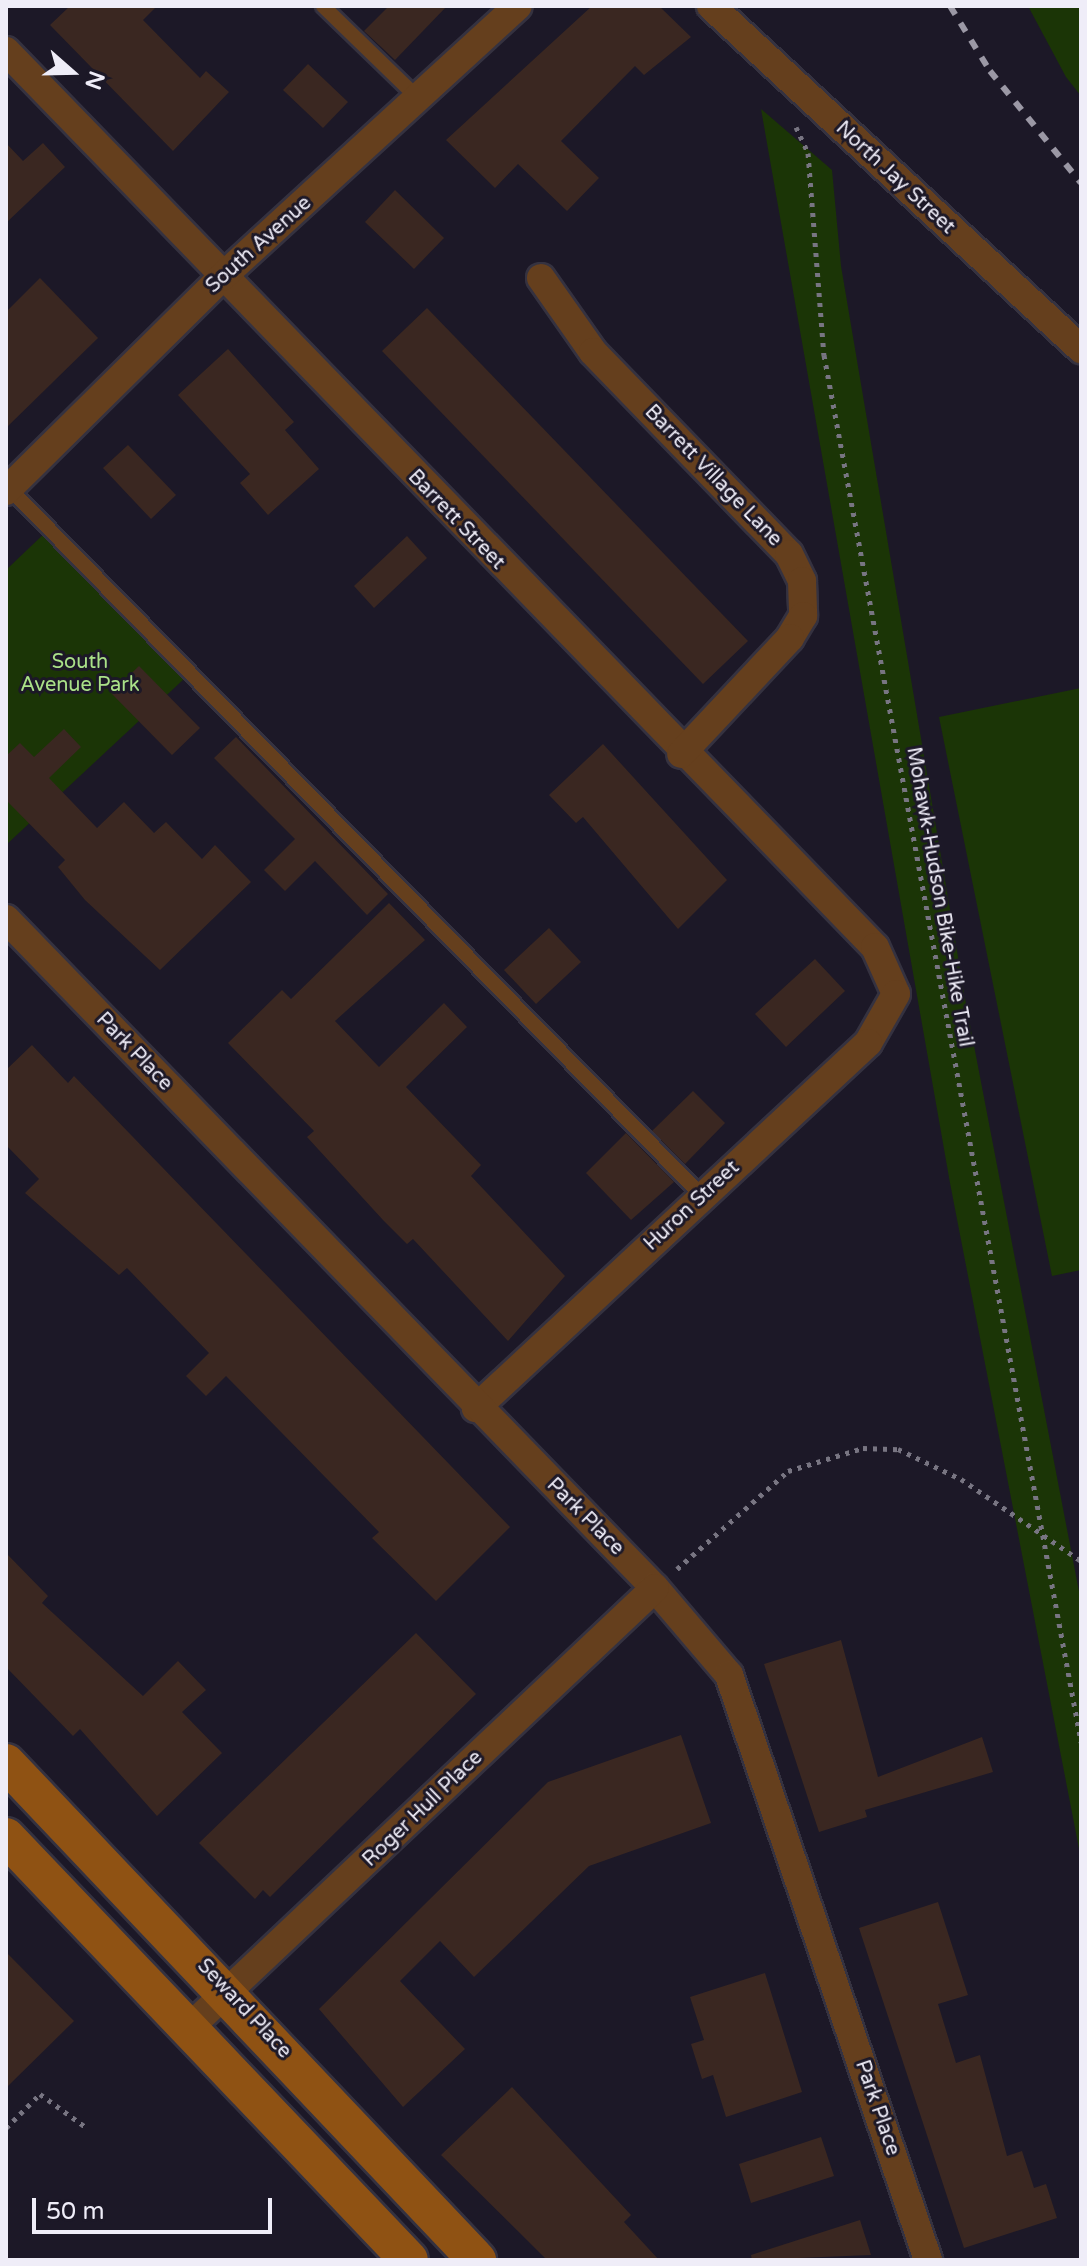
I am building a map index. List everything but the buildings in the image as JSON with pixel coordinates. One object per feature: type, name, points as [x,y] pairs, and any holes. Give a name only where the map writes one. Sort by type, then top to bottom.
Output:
[{"type":"street","name":"South Avenue","points":[[7,489],[222,277],[420,100],[518,6]]},
{"type":"street","name":"North Jay Street","points":[[711,6],[1081,349]]},
{"type":"street","name":"Barrett Street","points":[[6,51],[681,754],[875,947],[896,994]]},
{"type":"street","name":"Barrett Village Lane","points":[[541,278],[593,352],[789,554],[802,581],[803,616],[790,638],[681,754]]},
{"type":"street","name":"Park Place","points":[[6,919],[476,1408],[655,1588],[729,1675],[928,2260]]},
{"type":"street","name":"Huron Street","points":[[476,1408],[868,1043],[896,994]]},
{"type":"street","name":"Roger Hull Place","points":[[188,2029],[655,1588]]},
{"type":"street","name":"Seward Place","points":[[6,1763],[229,1993],[477,2260]]},
{"type":"street","points":[[6,1837],[409,2260]]},
{"type":"lane","points":[[323,6],[420,100]]},
{"type":"lane","points":[[7,489],[702,1196]]},
{"type":"path","name":"Mohawk-Hudson Bike-Hike Trail","points":[[790,113],[808,153],[824,355],[1038,1532],[1081,1742]]},
{"type":"path","points":[[655,1588],[788,1471],[863,1448],[898,1449],[961,1479],[1081,1561]]},
{"type":"path","points":[[6,2128],[40,2094],[87,2128]]},
{"type":"green space","points":[[1028,6],[1081,6],[1081,96],[1066,77]]},
{"type":"green space","points":[[761,109],[832,170],[841,266],[966,1004],[1081,1602],[1081,1859],[950,1183]]},
{"type":"green space","name":"South Avenue Park","points":[[48,530],[185,678],[6,845],[6,570]]},
{"type":"green space","points":[[1081,688],[1081,1270],[1052,1276],[939,717]]},
{"type":"railway","points":[[950,6],[990,71],[1081,183]]}]
